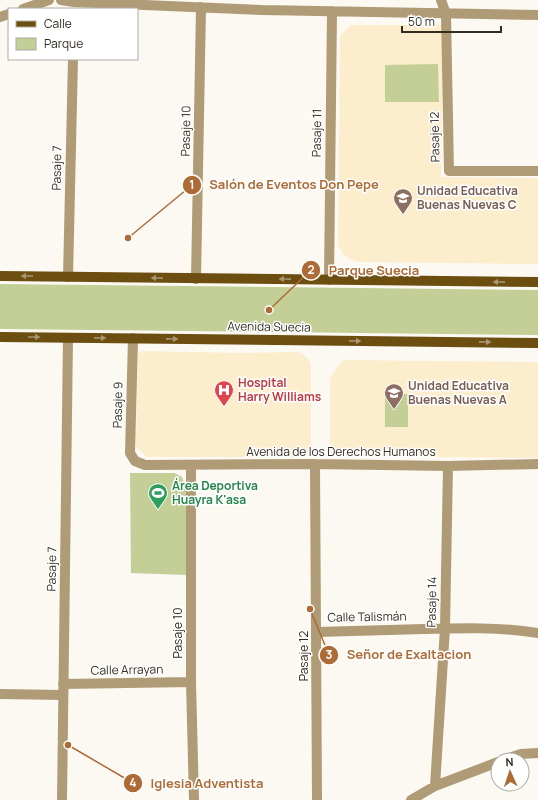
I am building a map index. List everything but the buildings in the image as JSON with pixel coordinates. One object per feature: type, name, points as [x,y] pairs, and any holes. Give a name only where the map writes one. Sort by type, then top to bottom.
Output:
[{"type":"main road","points":[[0,276],[538,282]]},
{"type":"main road","name":"Avenida Suecia","points":[[0,337],[538,343]]},
{"type":"street","points":[[26,8],[49,0]]},
{"type":"street","points":[[61,0],[74,4],[262,10],[538,15]]},
{"type":"street","points":[[258,0],[262,10]]},
{"type":"street","points":[[440,0],[446,14]]},
{"type":"street","name":"Pasaje 10","points":[[196,278],[201,7]]},
{"type":"street","name":"Pasaje 11","points":[[329,280],[332,11]]},
{"type":"street","name":"Pasaje 12","points":[[446,14],[449,171],[538,171]]},
{"type":"street","name":"Pasaje 7","points":[[68,277],[73,60]]},
{"type":"street","name":"Pasaje 7","points":[[62,800],[68,338]]},
{"type":"street","name":"Pasaje 9","points":[[133,338],[130,453],[135,460],[145,465]]},
{"type":"street","name":"Pasaje 12","points":[[315,464],[317,800]]},
{"type":"street","name":"Avenida de los Derechos Humanos","points":[[145,465],[315,464],[448,466],[538,464]]},
{"type":"street","name":"Pasaje 10","points":[[191,465],[191,682],[194,800]]},
{"type":"street","name":"Pasaje 14","points":[[435,786],[445,628],[448,466]]},
{"type":"street","name":"Calle Talismán","points":[[317,632],[445,628],[520,630],[538,633]]},
{"type":"street","name":"Calle Arrayan","points":[[63,684],[191,682]]},
{"type":"street","points":[[0,694],[63,695]]},
{"type":"street","points":[[411,800],[435,786],[490,765]]},
{"type":"shaded area","points":[[351,25],[443,25],[441,177],[538,178],[538,264],[361,262],[352,260],[343,254],[338,245],[340,36]]},
{"type":"shaded area","name":"Hospital Harry Williams","points":[[141,351],[301,353],[309,360],[311,366],[311,449],[302,457],[147,457],[136,447],[138,353]]},
{"type":"shaded area","points":[[344,360],[538,362],[538,458],[338,456],[330,448],[330,379],[335,370]]},
{"type":"green space","points":[[438,64],[439,102],[385,102],[385,65]]},
{"type":"green space","points":[[0,284],[538,290],[538,335],[0,329]]},
{"type":"green space","points":[[385,394],[408,394],[408,427],[385,427]]},
{"type":"green space","name":"Área Deportiva Huayra K'asa","points":[[130,473],[175,473],[182,477],[186,491],[187,575],[131,573]]},
{"type":"place","name":"Unidad Educativa Buenas Nuevas C","points":[[403,215]]},
{"type":"place","name":"Salón de Eventos Don Pepe","points":[[128,238]]},
{"type":"place","name":"Parque Suecia","points":[[269,310]]},
{"type":"place","name":"Hospital Harry Williams","points":[[224,407]]},
{"type":"place","name":"Unidad Educativa Buenas Nuevas A","points":[[394,410]]},
{"type":"place","name":"Área Deportiva Huayra K'asa","points":[[158,510]]},
{"type":"place","name":"Señor de Exaltacion","points":[[310,609]]},
{"type":"place","name":"Iglesia Adventista","points":[[68,745]]}]
